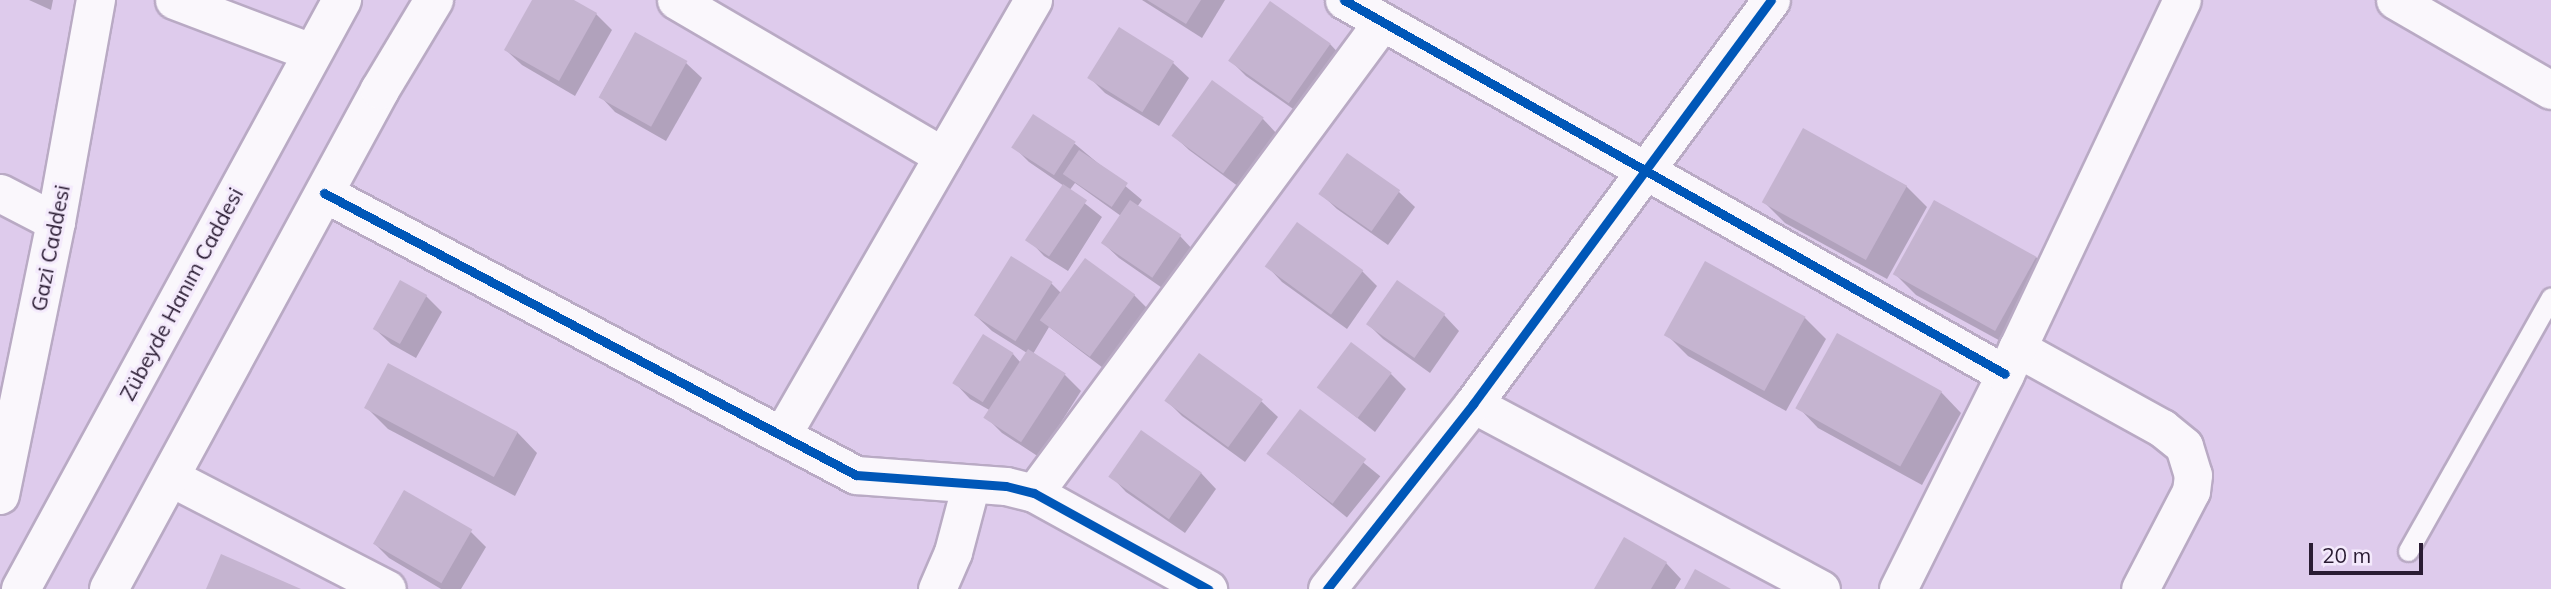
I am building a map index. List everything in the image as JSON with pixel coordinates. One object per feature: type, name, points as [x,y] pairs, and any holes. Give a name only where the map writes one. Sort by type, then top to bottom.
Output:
[{"type":"main road","name":"Gazi Caddesi","points":[[0,495],[56,222],[96,0]]},
{"type":"main road","name":"Zübeyde Hanım Caddesi","points":[[21,589],[311,52],[342,0]]},
{"type":"main road","points":[[109,589],[380,90],[435,0]]},
{"type":"street","points":[[174,0],[311,52]]},
{"type":"street","points":[[676,0],[943,156]]},
{"type":"street","points":[[783,433],[1033,0]]},
{"type":"street","points":[[1343,0],[1644,172],[2011,361],[2162,428],[2184,446],[2193,475],[2191,491],[2140,589]]},
{"type":"street","points":[[1327,589],[1473,404],[1771,0]]},
{"type":"street","points":[[1898,589],[2011,361],[2182,0]]},
{"type":"street","points":[[2395,0],[2551,90]]},
{"type":"street","points":[[1034,493],[1382,22]]},
{"type":"street","points":[[0,193],[56,222]]},
{"type":"street","points":[[324,193],[783,433],[856,475],[1006,486],[1034,493],[1208,589]]},
{"type":"street","points":[[1473,404],[1821,589]]},
{"type":"street","points":[[170,477],[387,589]]},
{"type":"street","points":[[937,589],[953,552],[971,484]]},
{"type":"lane","points":[[2409,551],[2551,298]]},
{"type":"building","points":[[532,0],[574,0],[597,13],[559,81],[504,50]]},
{"type":"building","points":[[1147,0],[1201,0],[1186,24]]},
{"type":"building","points":[[1270,1],[1331,43],[1289,103],[1228,61]]},
{"type":"building","points":[[1119,27],[1174,61],[1142,112],[1087,78]]},
{"type":"building","points":[[635,32],[687,61],[651,127],[599,98]]},
{"type":"building","points":[[1212,80],[1264,118],[1223,173],[1171,136]]},
{"type":"building","points":[[1033,114],[1076,142],[1054,175],[1011,148]]},
{"type":"building","points":[[1803,128],[1907,186],[1866,260],[1762,202]]},
{"type":"building","points":[[1079,150],[1128,183],[1112,207],[1063,174]]},
{"type":"building","points":[[1347,153],[1400,190],[1372,231],[1318,194]]},
{"type":"building","points":[[1063,184],[1087,200],[1049,257],[1025,240]]},
{"type":"building","points":[[1130,200],[1181,235],[1152,278],[1101,243]]},
{"type":"building","points":[[1934,200],[2036,257],[1995,331],[1893,274]]},
{"type":"building","points":[[1297,222],[1363,270],[1331,315],[1265,266]]},
{"type":"building","points":[[1011,256],[1053,282],[1015,341],[974,315]]},
{"type":"building","points":[[1085,258],[1135,294],[1090,357],[1040,320]]},
{"type":"building","points":[[1705,261],[1806,317],[1764,391],[1664,335]]},
{"type":"building","points":[[400,280],[427,295],[400,344],[373,329]]},
{"type":"building","points":[[1397,280],[1445,314],[1414,358],[1366,324]]},
{"type":"building","points":[[1837,333],[1942,391],[1900,466],[1795,408]]},
{"type":"building","points":[[983,334],[1014,353],[983,402],[952,383]]},
{"type":"building","points":[[1351,342],[1392,373],[1357,418],[1317,388]]},
{"type":"building","points":[[1028,349],[1066,374],[1021,442],[983,418]]},
{"type":"building","points":[[1199,353],[1263,399],[1228,447],[1164,401]]},
{"type":"building","points":[[388,363],[518,432],[494,477],[364,408]]},
{"type":"building","points":[[1300,409],[1366,459],[1333,504],[1266,454]]},
{"type":"building","points":[[1141,430],[1202,472],[1169,519],[1108,477]]},
{"type":"building","points":[[404,490],[472,530],[441,583],[373,544]]},
{"type":"building","points":[[1624,537],[1667,562],[1651,589],[1594,589]]},
{"type":"building","points":[[221,554],[301,589],[206,589]]},
{"type":"building","points":[[1695,569],[1731,589],[1684,589]]},
{"type":"cycle path","points":[[1344,0],[2005,374]]},
{"type":"cycle path","points":[[1327,589],[1473,404],[1771,0]]},
{"type":"cycle path","points":[[324,193],[856,475],[1006,486],[1034,493],[1208,589]]}]
